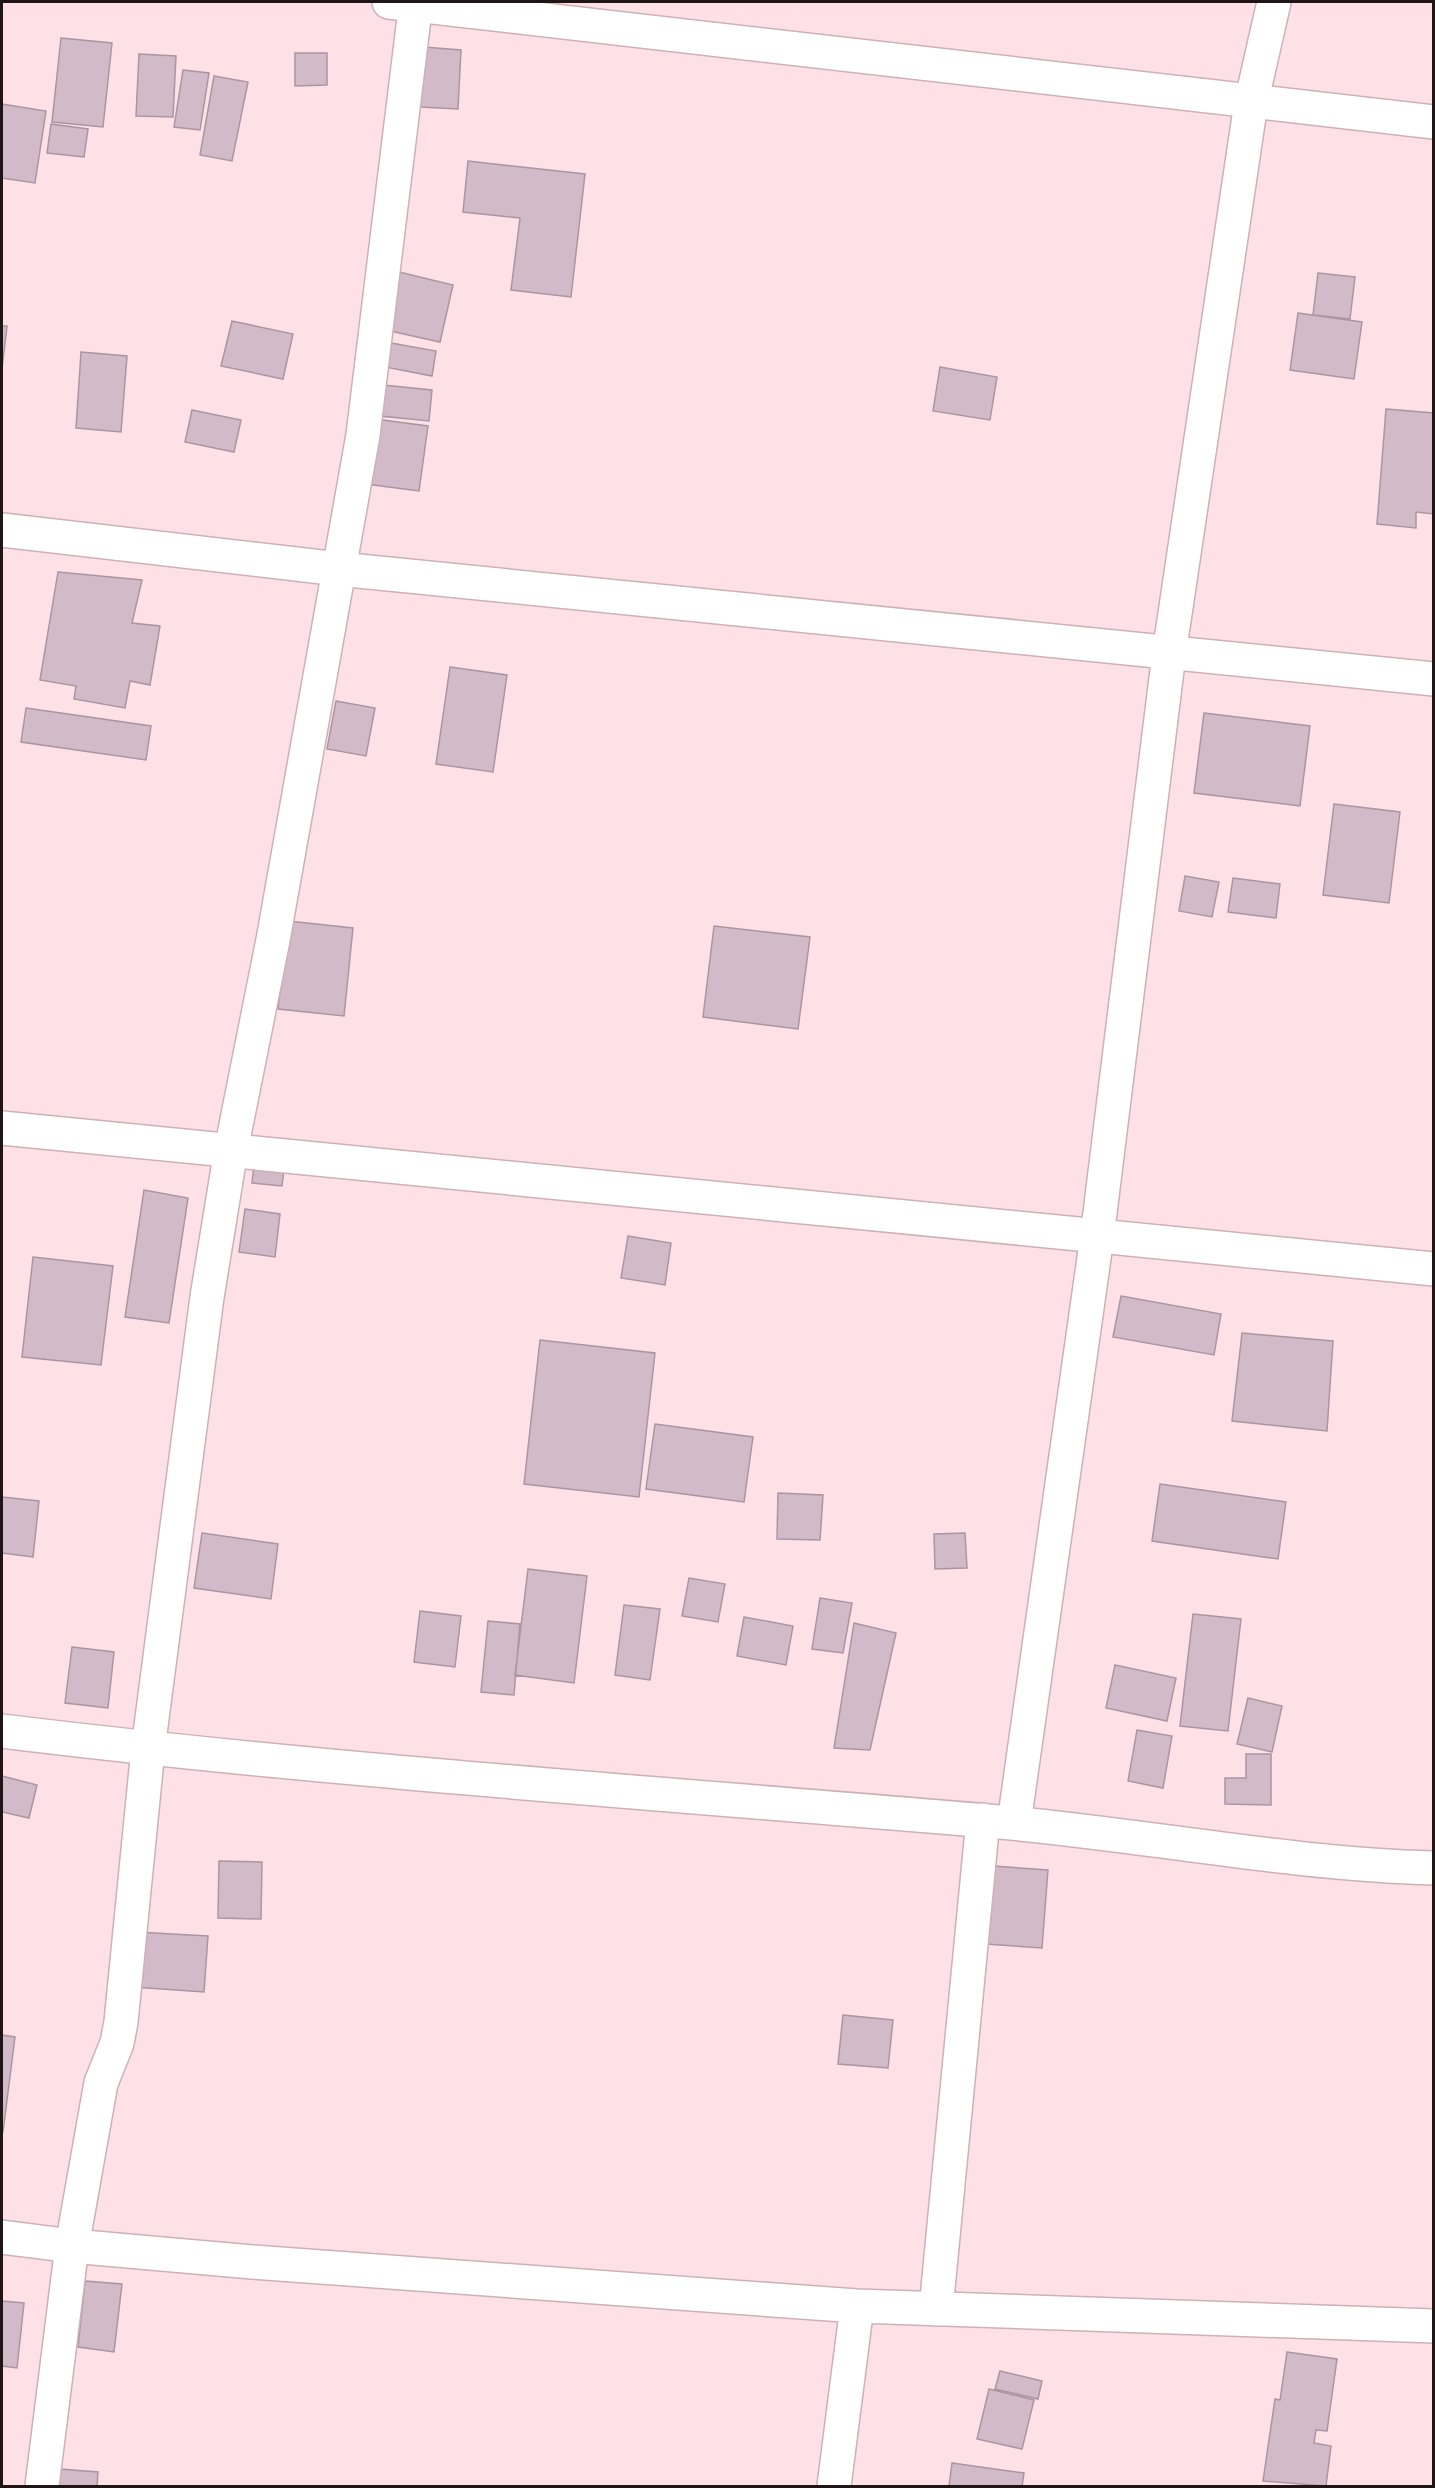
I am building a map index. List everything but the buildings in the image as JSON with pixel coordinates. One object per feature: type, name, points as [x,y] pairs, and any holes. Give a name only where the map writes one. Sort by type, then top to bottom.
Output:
[{"type":"street","points":[[936,2309],[999,1822],[1097,1237],[1169,654],[1251,103],[1274,2]]},
{"type":"street","points":[[42,2487],[72,2246],[101,2083],[117,2043],[121,2022],[148,1749],[194,1381],[231,1150],[273,940],[363,435],[407,3],[1251,103],[1434,122]]},
{"type":"street","points":[[2,530],[339,569],[1434,679]]},
{"type":"street","points":[[2,1128],[1434,1269]]},
{"type":"street","points":[[2,1731],[148,1749],[999,1822],[1335,1861],[1434,1868]]},
{"type":"street","points":[[2,2236],[72,2246],[857,2306],[1434,2326]]},
{"type":"street","points":[[834,2487],[857,2306]]}]
